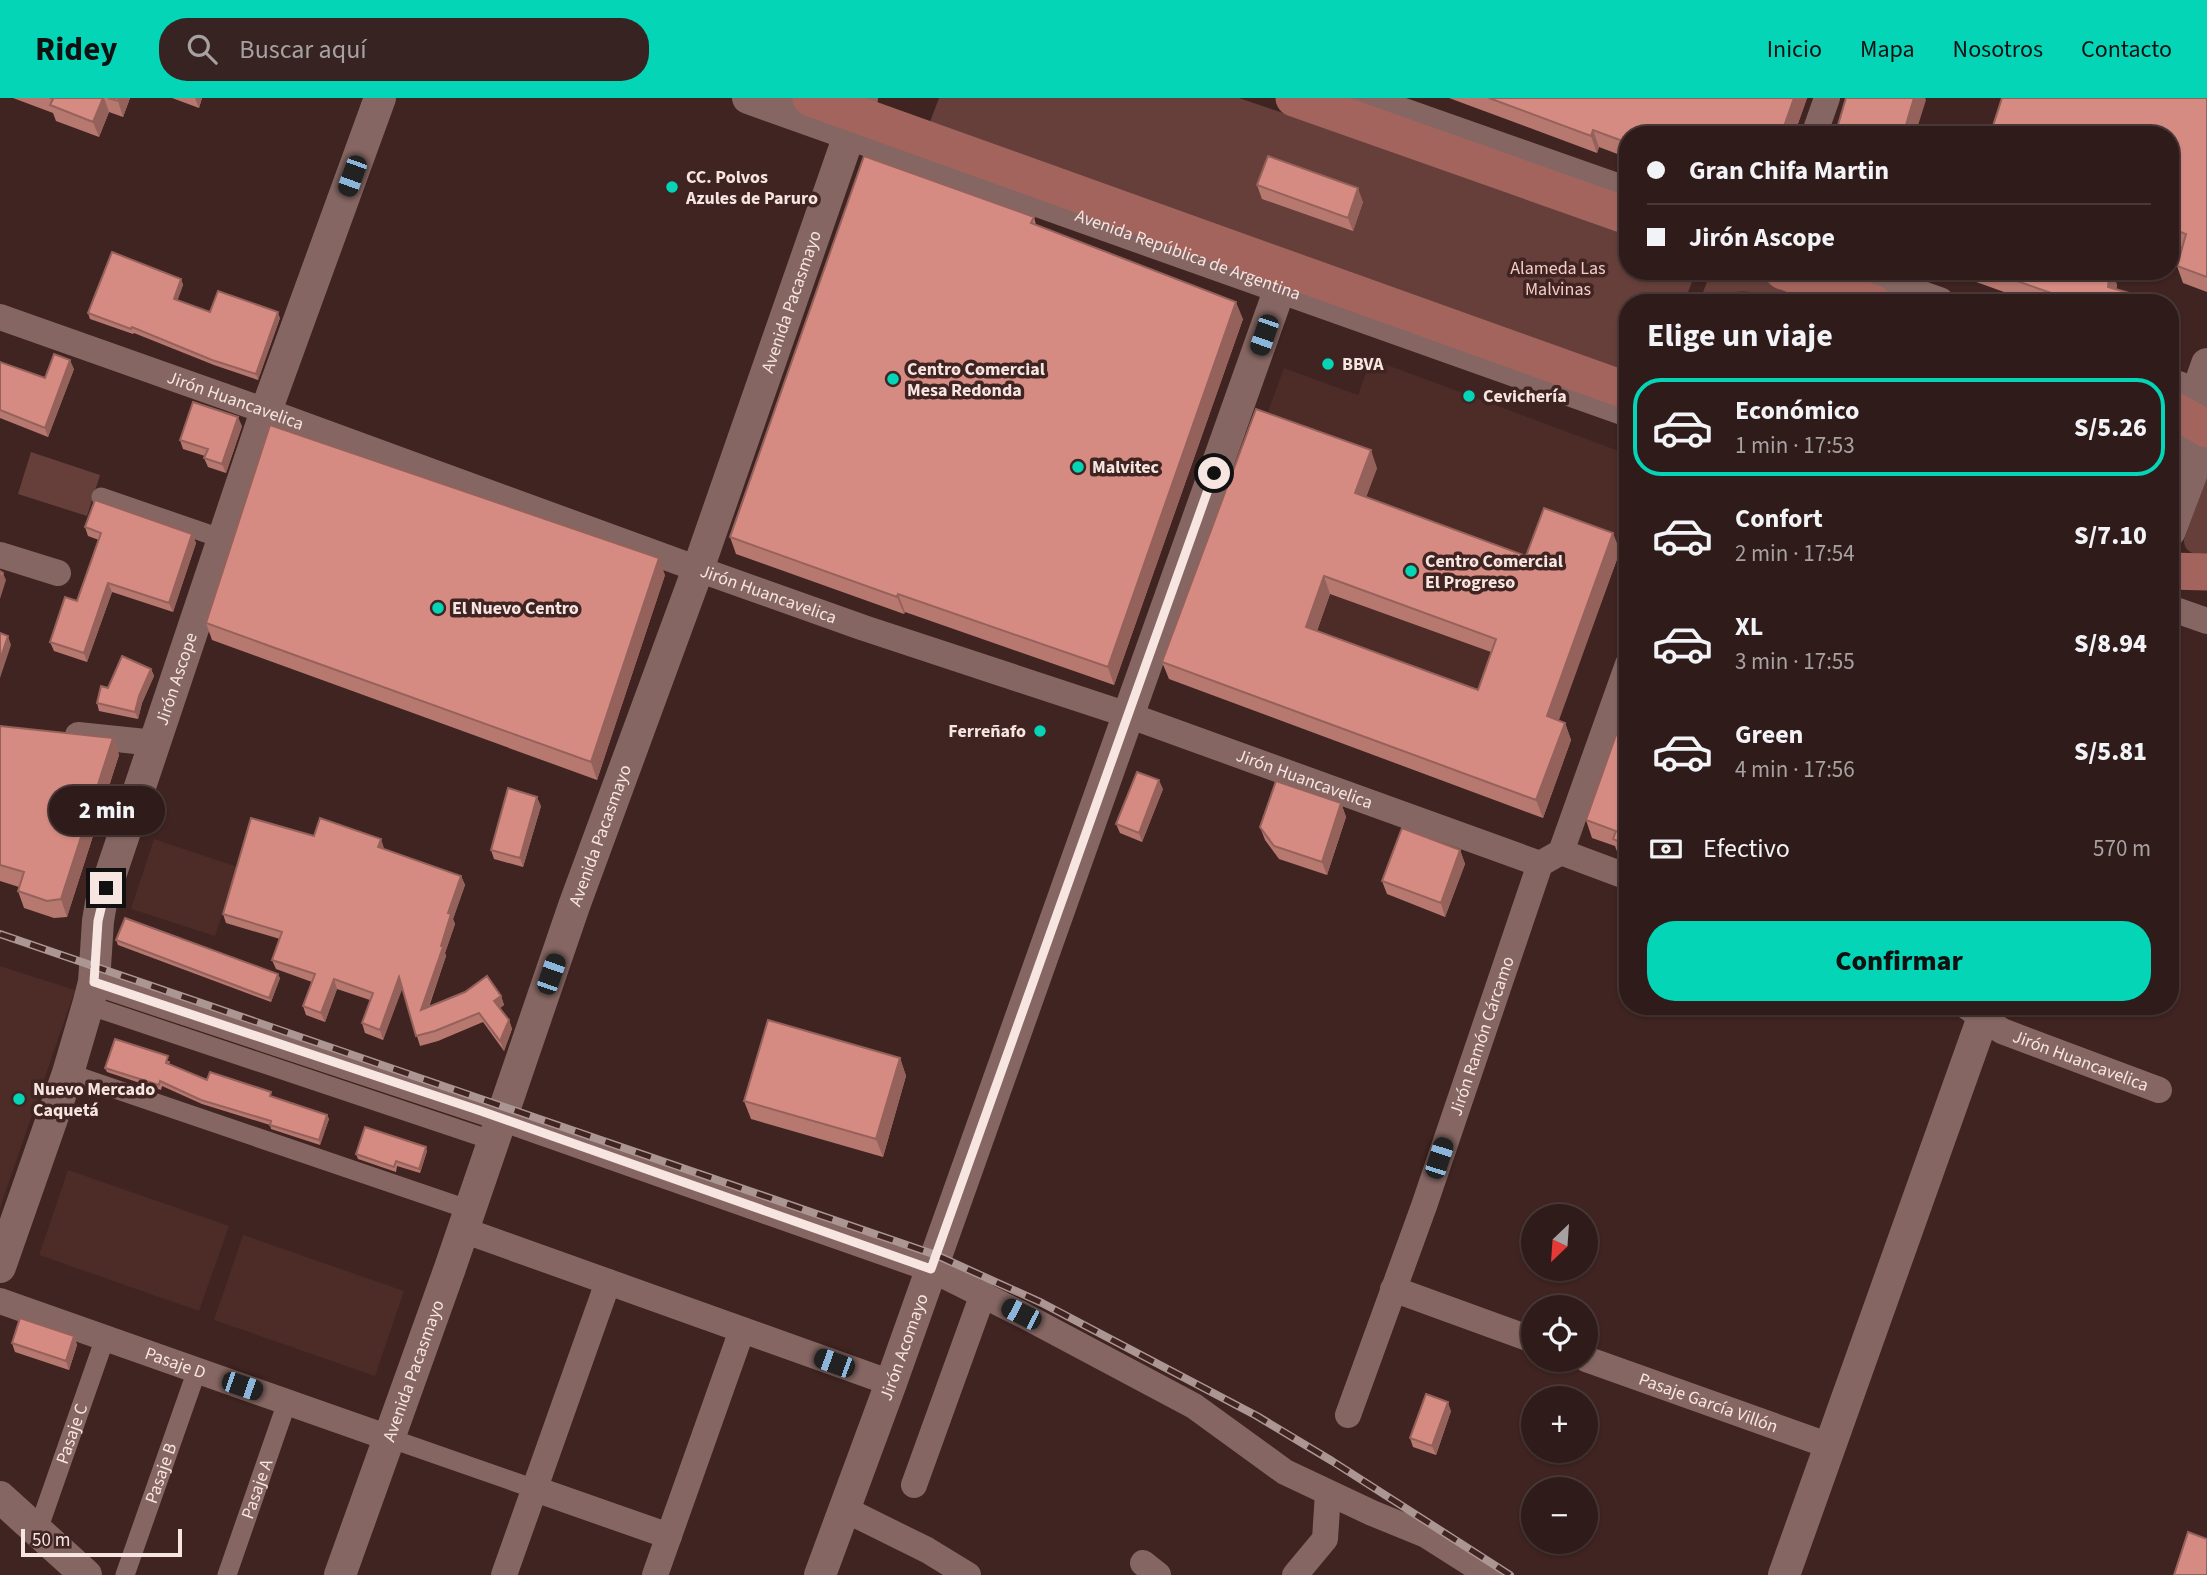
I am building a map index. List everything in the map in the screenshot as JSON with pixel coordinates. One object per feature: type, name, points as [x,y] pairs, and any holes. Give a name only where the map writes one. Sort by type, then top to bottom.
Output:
[{"type":"main road","name":"Avenida República de Argentina","points":[[811,98],[1619,388]]},
{"type":"main road","points":[[1294,98],[1350,104],[1619,212]]},
{"type":"main road","points":[[1808,280],[1848,294]]},
{"type":"main road","points":[[2179,571],[2207,572]]},
{"type":"street","name":"Jirón Ascope","points":[[0,1267],[68,1073],[91,994],[102,903],[267,411],[380,98]]},
{"type":"street","name":"Avenida República de Argentina","points":[[748,98],[856,116],[1280,288],[1619,408]]},
{"type":"street","points":[[1817,126],[1827,98]]},
{"type":"street","points":[[1350,104],[1619,190]]},
{"type":"street","name":"Avenida Pacasmayo","points":[[340,1575],[498,1129],[574,905],[698,569],[856,116]]},
{"type":"street","points":[[1875,280],[1914,294]]},
{"type":"street","name":"Jirón Acomayo","points":[[820,1575],[1280,288]]},
{"type":"street","name":"Jirón Huancavelica","points":[[0,317],[864,628],[1550,858],[1619,875]]},
{"type":"street","points":[[2179,444],[2207,364]]},
{"type":"street","points":[[2179,481],[2192,409]]},
{"type":"street","points":[[101,497],[223,539]]},
{"type":"street","points":[[0,555],[58,573]]},
{"type":"street","points":[[2179,611],[2207,621]]},
{"type":"street","name":"Jirón Ramón Cárcamo","points":[[1348,1415],[1550,858],[1619,686]]},
{"type":"street","points":[[53,733],[155,743]]},
{"type":"street","points":[[91,994],[931,1269],[1194,1406],[1285,1472],[1426,1535],[1489,1575]]},
{"type":"street","points":[[1784,1575],[1977,1015]]},
{"type":"street","name":"Jirón Huancavelica","points":[[1984,1015],[2002,1031],[2159,1090]]},
{"type":"street","points":[[68,1073],[466,1220],[608,1282],[891,1382]]},
{"type":"street","points":[[504,1575],[608,1282]]},
{"type":"street","points":[[1394,1289],[1521,1336]]},
{"type":"street","points":[[914,1485],[983,1294]]},
{"type":"street","name":"Pasaje D","points":[[0,1301],[389,1438]]},
{"type":"street","points":[[655,1575],[742,1330]]},
{"type":"street","name":"Pasaje C","points":[[38,1530],[105,1338]]},
{"type":"street","name":"Pasaje García Villón","points":[[1598,1363],[1830,1446]]},
{"type":"street","name":"Pasaje B","points":[[125,1575],[197,1370]]},
{"type":"street","name":"Pasaje A","points":[[227,1575],[288,1402]]},
{"type":"street","points":[[389,1438],[669,1536]]},
{"type":"street","points":[[1295,1575],[1325,1539],[1328,1493]]},
{"type":"street","points":[[0,1497],[86,1575]]},
{"type":"street","points":[[844,1509],[927,1550],[968,1575]]},
{"type":"shaded area","name":"Centro Comercial El Progreso","points":[[1371,359],[1619,451],[1619,554],[1559,720],[1571,740],[1543,818],[1169,679],[1284,368],[1358,395]]},
{"type":"shaded area","points":[[154,839],[238,867],[215,936],[131,909]]},
{"type":"shaded area","name":"Nuevo Mercado Caquetá","points":[[0,966],[75,990],[0,1208]]},
{"type":"shaded area","points":[[68,1170],[229,1226],[199,1311],[39,1255]]},
{"type":"shaded area","points":[[243,1235],[404,1291],[375,1376],[214,1320]]},
{"type":"green space","name":"Alameda Las Malvinas","points":[[939,98],[1239,98],[1619,227],[1619,280],[1693,280],[1687,294],[1619,294],[1619,372],[928,127]]},
{"type":"green space","points":[[1708,280],[1766,280],[1804,294],[1758,294],[1744,291],[1702,294]]},
{"type":"green space","points":[[31,452],[100,475],[87,516],[18,494]]},
{"type":"green space","points":[[2207,475],[2207,556],[2188,551],[2184,540]]},
{"type":"building","points":[[50,98],[103,98],[93,122],[50,105],[53,99]]},
{"type":"building","points":[[1489,98],[1794,98],[1784,126],[1619,126],[1619,140],[1593,130],[1591,136]]},
{"type":"building","points":[[1846,98],[1914,98],[1906,126],[1838,126]]},
{"type":"building","points":[[2002,98],[2207,98],[2207,277],[2179,267],[2186,234],[2179,231],[2179,126],[1993,126]]},
{"type":"building","points":[[864,156],[1034,217],[1031,223],[1236,302],[1108,667],[898,594],[897,597],[730,537]]},
{"type":"building","points":[[1268,156],[1358,188],[1348,218],[1257,185]]},
{"type":"building","points":[[112,252],[181,279],[174,299],[210,312],[218,291],[278,312],[256,374],[88,313]]},
{"type":"building","points":[[2014,280],[2109,280],[2108,287],[2133,294],[2054,294]]},
{"type":"building","points":[[54,354],[70,360],[45,428],[0,410],[0,362],[45,378]]},
{"type":"building","points":[[193,402],[238,417],[222,464],[204,458],[208,449],[180,440]]},
{"type":"building","name":"Centro Comercial El Progreso","points":[[1256,409],[1371,450],[1355,493],[1526,556],[1544,508],[1613,533],[1547,716],[1565,723],[1536,800],[1162,662]],"holes":[[[1324,576],[1496,639],[1478,690],[1306,627]]]},
{"type":"building","name":"El Nuevo Centro","points":[[270,425],[659,558],[591,762],[206,623]]},
{"type":"building","points":[[95,500],[192,534],[169,603],[108,583],[84,653],[50,642],[65,597],[77,601],[101,533],[85,527]]},
{"type":"building","points":[[0,633],[8,636],[0,660]]},
{"type":"building","points":[[122,656],[151,669],[135,712],[97,703],[101,686],[108,688]]},
{"type":"building","points":[[0,726],[113,738],[61,899],[47,901],[18,891],[24,872],[0,865]]},
{"type":"building","points":[[1619,726],[1619,841],[1613,839],[1616,831],[1586,820]]},
{"type":"building","points":[[1137,772],[1159,780],[1139,833],[1116,824]]},
{"type":"building","points":[[1276,781],[1341,803],[1322,862],[1274,846],[1260,827]]},
{"type":"building","points":[[508,788],[537,797],[520,858],[491,850]]},
{"type":"building","points":[[251,818],[314,836],[320,818],[381,839],[378,847],[461,876],[448,913],[451,914],[441,946],[443,947],[421,1010],[465,992],[487,976],[501,996],[494,1001],[509,1020],[500,1041],[479,1013],[416,1036],[399,977],[380,1030],[362,1023],[373,993],[334,979],[321,1013],[303,1006],[315,974],[272,960],[282,932],[223,914]]},
{"type":"building","points":[[1402,828],[1460,850],[1441,903],[1382,881]]},
{"type":"building","points":[[125,918],[278,974],[269,998],[116,940]]},
{"type":"building","points":[[768,1020],[900,1058],[876,1139],[744,1101]]},
{"type":"building","points":[[115,1039],[168,1056],[166,1063],[207,1080],[210,1072],[271,1092],[270,1096],[327,1115],[319,1140],[270,1125],[271,1121],[201,1100],[160,1081],[159,1085],[105,1068]]},
{"type":"building","points":[[365,1127],[426,1147],[419,1169],[396,1161],[394,1167],[356,1154]]},
{"type":"building","points":[[20,1318],[74,1336],[66,1361],[12,1343]]},
{"type":"building","points":[[1426,1394],[1448,1402],[1432,1446],[1410,1438]]},
{"type":"building","points":[[2188,1532],[2207,1539],[2207,1575],[2174,1575]]},
{"type":"railway","points":[[0,934],[936,1255],[1042,1303],[1257,1416],[1510,1575]]},
{"type":"place","name":"CC. Polvos Azules de Paruro","points":[[672,187]]},
{"type":"place","name":"BBVA","points":[[1328,364]]},
{"type":"place","name":"Centro Comercial Mesa Redonda","points":[[893,379]]},
{"type":"place","name":"Cevichería","points":[[1469,396]]},
{"type":"place","name":"Malvitec","points":[[1078,467]]},
{"type":"place","name":"Centro Comercial El Progreso","points":[[1411,571]]},
{"type":"place","name":"El Nuevo Centro","points":[[438,608]]},
{"type":"place","name":"Ferreñafo","points":[[1040,731]]},
{"type":"place","name":"Nuevo Mercado Caquetá","points":[[19,1099]]},
{"type":"route","points":[[106,888],[98,921],[94,982],[478,1110],[931,1269],[1214,473]]}]
